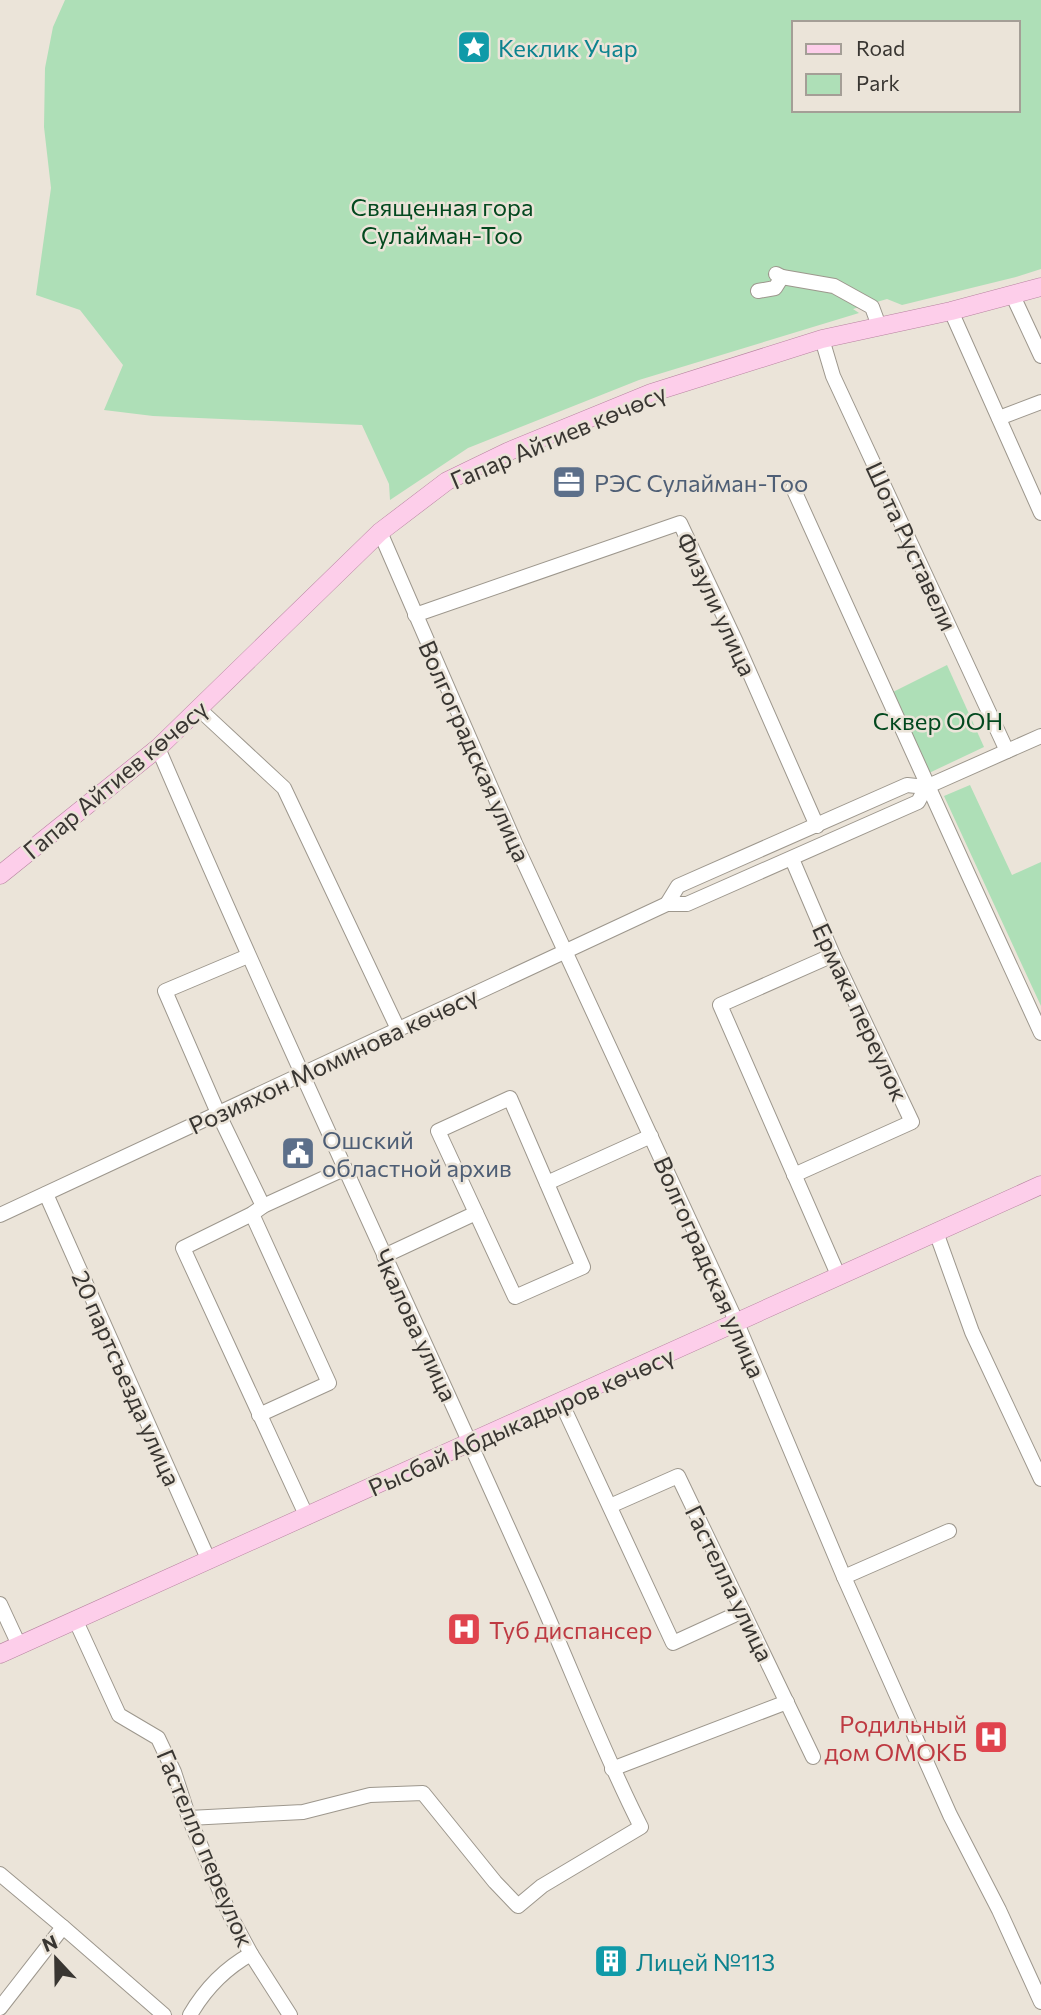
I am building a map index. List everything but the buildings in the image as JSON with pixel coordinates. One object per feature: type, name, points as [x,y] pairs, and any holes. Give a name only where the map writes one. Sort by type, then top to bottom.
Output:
[{"type":"main road","name":"Гапар Айтиев көчөсү","points":[[0,875],[158,748],[380,532],[447,481],[483,463],[651,393],[822,339],[951,311],[1041,287]]},
{"type":"main road","name":"Рысбай Абдыкадыров көчөсү","points":[[0,1654],[1041,1185]]},
{"type":"street","points":[[758,291],[775,288],[779,275],[834,286],[872,307],[879,326]]},
{"type":"street","points":[[1013,296],[1041,356]]},
{"type":"street","points":[[951,311],[1040,506]]},
{"type":"street","name":"Шота Руставели","points":[[822,339],[834,376],[1007,751]]},
{"type":"street","points":[[999,418],[1041,402]]},
{"type":"street","points":[[793,488],[926,786],[1041,1033]]},
{"type":"street","name":"Физули улица","points":[[415,615],[680,523],[817,826]]},
{"type":"street","name":"Волгоградская улица","points":[[380,532],[515,843],[737,1323],[844,1577],[950,1815],[999,1910],[1041,2002]]},
{"type":"street","points":[[199,709],[284,788],[398,1029]]},
{"type":"street","name":"Розияхон Моминова көчөсү","points":[[667,904],[678,886],[907,785],[926,786],[1041,736]]},
{"type":"street","name":"Чкалова улица","points":[[158,748],[300,1073],[529,1573],[612,1769],[641,1827],[542,1886],[518,1906],[495,1882],[424,1793],[370,1795],[303,1812],[189,1818]]},
{"type":"street","name":"Розияхон Моминова көчөсү","points":[[0,1215],[667,904],[687,904],[918,802],[926,786]]},
{"type":"street","name":"Ермака переулок","points":[[792,859],[833,955],[912,1122],[794,1175]]},
{"type":"street","points":[[833,955],[720,1006],[839,1277]]},
{"type":"street","points":[[248,956],[165,991],[329,1383],[259,1415]]},
{"type":"street","points":[[510,1098],[547,1183],[583,1267],[515,1297],[438,1131],[510,1098]]},
{"type":"street","points":[[547,1183],[651,1136]]},
{"type":"street","points":[[307,1517],[183,1248],[344,1169]]},
{"type":"street","name":"20 партсъезда улица","points":[[46,1194],[209,1561]]},
{"type":"street","points":[[384,1256],[476,1213]]},
{"type":"street","points":[[936,1232],[972,1332],[1041,1479]]},
{"type":"street","points":[[561,1402],[673,1643],[743,1611]]},
{"type":"street","name":"Гастелла улица","points":[[610,1506],[678,1476],[813,1757]]},
{"type":"street","points":[[844,1577],[949,1531]]},
{"type":"street","points":[[0,1604],[19,1645]]},
{"type":"street","name":"Гастелло переулок","points":[[75,1619],[118,1715],[158,1738],[230,1914],[251,1954],[290,2015]]},
{"type":"street","points":[[612,1769],[787,1702]]},
{"type":"street","points":[[0,1874],[164,2015]]},
{"type":"street","points":[[0,2008],[63,1927]]},
{"type":"street","points":[[190,2015],[210,1985],[235,1963],[251,1954]]},
{"type":"green space","name":"Священная гора Сулайман-Тоо","points":[[65,0],[1041,0],[1041,269],[902,305],[887,299],[853,309],[859,313],[639,380],[468,448],[390,500],[389,484],[362,425],[153,416],[104,410],[123,365],[80,310],[36,295],[51,188],[44,127],[45,68],[53,27]]},
{"type":"green space","name":"Сквер ООН","points":[[947,665],[984,747],[929,773],[893,692]]},
{"type":"green space","points":[[970,785],[1012,875],[1041,862],[1041,1006],[944,796]]},
{"type":"place","name":"Кеклик Учар","points":[[474,47]]},
{"type":"place","name":"РЭС Сулайман-Тоо","points":[[569,482]]},
{"type":"place","name":"Ошский областной архив","points":[[298,1153]]},
{"type":"place","name":"Туб диспансер","points":[[464,1629]]},
{"type":"place","name":"Родильный дом ОМОКБ","points":[[991,1737]]},
{"type":"place","name":"Лицей №113","points":[[611,1961]]}]
